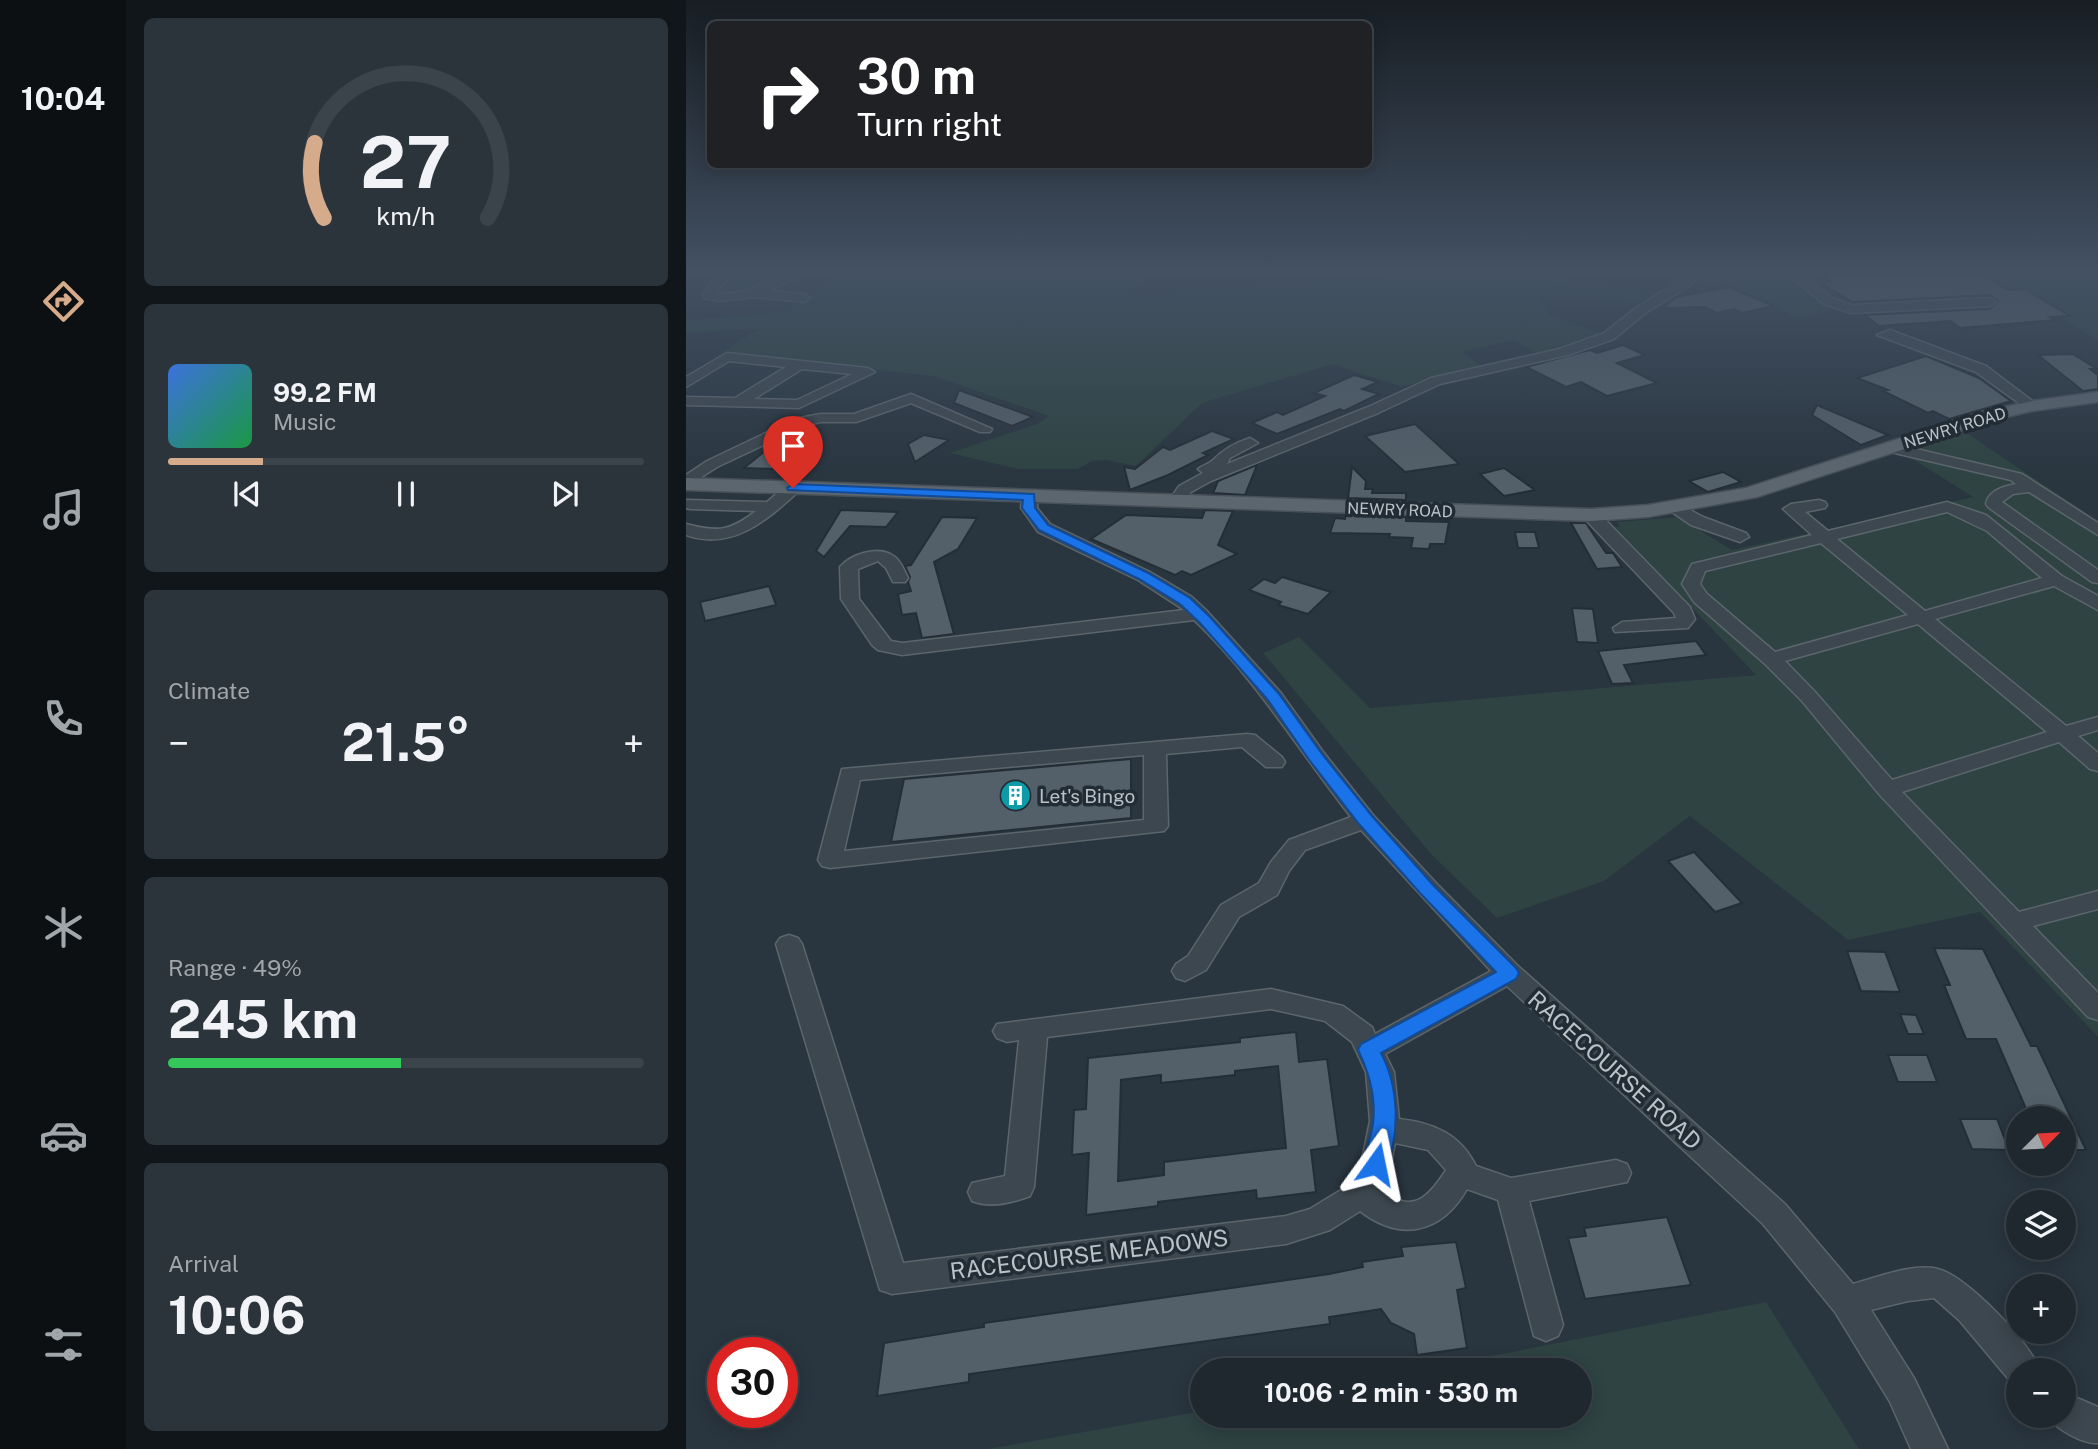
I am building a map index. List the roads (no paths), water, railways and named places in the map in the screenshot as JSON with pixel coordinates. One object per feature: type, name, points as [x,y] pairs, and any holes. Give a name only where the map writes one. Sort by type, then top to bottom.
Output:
[{"type":"main road","name":"NEWRY ROAD","points":[[693,493],[781,498],[1030,496],[1591,515],[1675,507],[1761,490],[1966,422],[2032,406],[2098,397]]},
{"type":"street","points":[[1176,502],[1185,489],[1251,451],[1436,381],[1563,352],[1595,342]]},
{"type":"street","points":[[1910,342],[1982,369],[2032,406]]},
{"type":"street","points":[[686,383],[727,357],[868,372],[799,404],[686,401]]},
{"type":"street","points":[[738,402],[799,365]]},
{"type":"street","points":[[781,498],[693,493],[712,464],[800,422],[856,418],[911,398],[985,429]]},
{"type":"street","points":[[1891,448],[2016,477],[2098,530]]},
{"type":"street","points":[[1191,475],[1218,464],[1224,455],[1234,451],[1251,451]]},
{"type":"street","points":[[2033,487],[2001,493],[1994,500],[1994,504],[2098,579]]},
{"type":"street","name":"RACECOURSE ROAD","points":[[1030,496],[1029,508],[1044,528],[1143,576],[1185,601],[1199,614],[1274,697],[1316,758],[1365,820],[1427,889],[1509,973],[1774,1214],[1847,1301],[1902,1390],[1930,1449]]},
{"type":"street","points":[[686,529],[705,535],[726,534],[748,526],[781,498]]},
{"type":"street","points":[[1819,505],[1791,509],[2098,764]]},
{"type":"street","points":[[1675,507],[1697,521],[1740,537]]},
{"type":"street","points":[[2098,604],[2056,580],[1989,523],[1972,513],[1947,507],[1705,564],[1698,568],[1691,580],[1694,591],[1700,598],[1771,659],[1841,733],[1887,789],[2098,1010]]},
{"type":"street","points":[[1591,515],[1683,611],[1686,619],[1681,624],[1622,628]]},
{"type":"street","points":[[899,578],[894,565],[883,556],[865,558],[849,567],[850,599],[879,641],[885,646],[902,649],[1199,614]]},
{"type":"street","points":[[1771,659],[2056,580]]},
{"type":"street","points":[[1899,601],[1929,603],[1946,610],[1953,615],[1957,626],[1950,634],[1941,636],[1911,635],[1886,621],[1883,611],[1891,603],[1899,601]]},
{"type":"street","points":[[1887,789],[2098,723]]},
{"type":"street","points":[[1154,748],[1156,826],[830,860],[850,774],[1247,740],[1274,762]]},
{"type":"street","points":[[1185,971],[1197,963],[1230,911],[1268,889],[1279,868],[1297,845],[1365,820]]},
{"type":"street","points":[[2022,931],[2015,922],[2098,900]]},
{"type":"street","name":"RACECOURSE MEADOWS","points":[[789,944],[892,1279],[1286,1230],[1320,1220],[1352,1199],[1376,1164],[1383,1129],[1380,1072],[1362,1035],[1333,1013],[1271,999],[1020,1029],[1019,1187],[983,1192]]},
{"type":"street","points":[[1369,1050],[1509,973]]},
{"type":"street","points":[[1357,1191],[1398,1217],[1417,1217],[1455,1187],[1462,1169],[1453,1151],[1427,1134],[1383,1129]]},
{"type":"street","points":[[1460,1174],[1511,1191],[1616,1173]]},
{"type":"street","points":[[1511,1191],[1546,1325]]},
{"type":"street","points":[[1847,1301],[1937,1283],[1953,1293],[2012,1358]]},
{"type":"street","points":[[2076,1417],[2092,1426],[2098,1425]]},
{"type":"place","name":"Let's Bingo","points":[[1016,796]]}]
